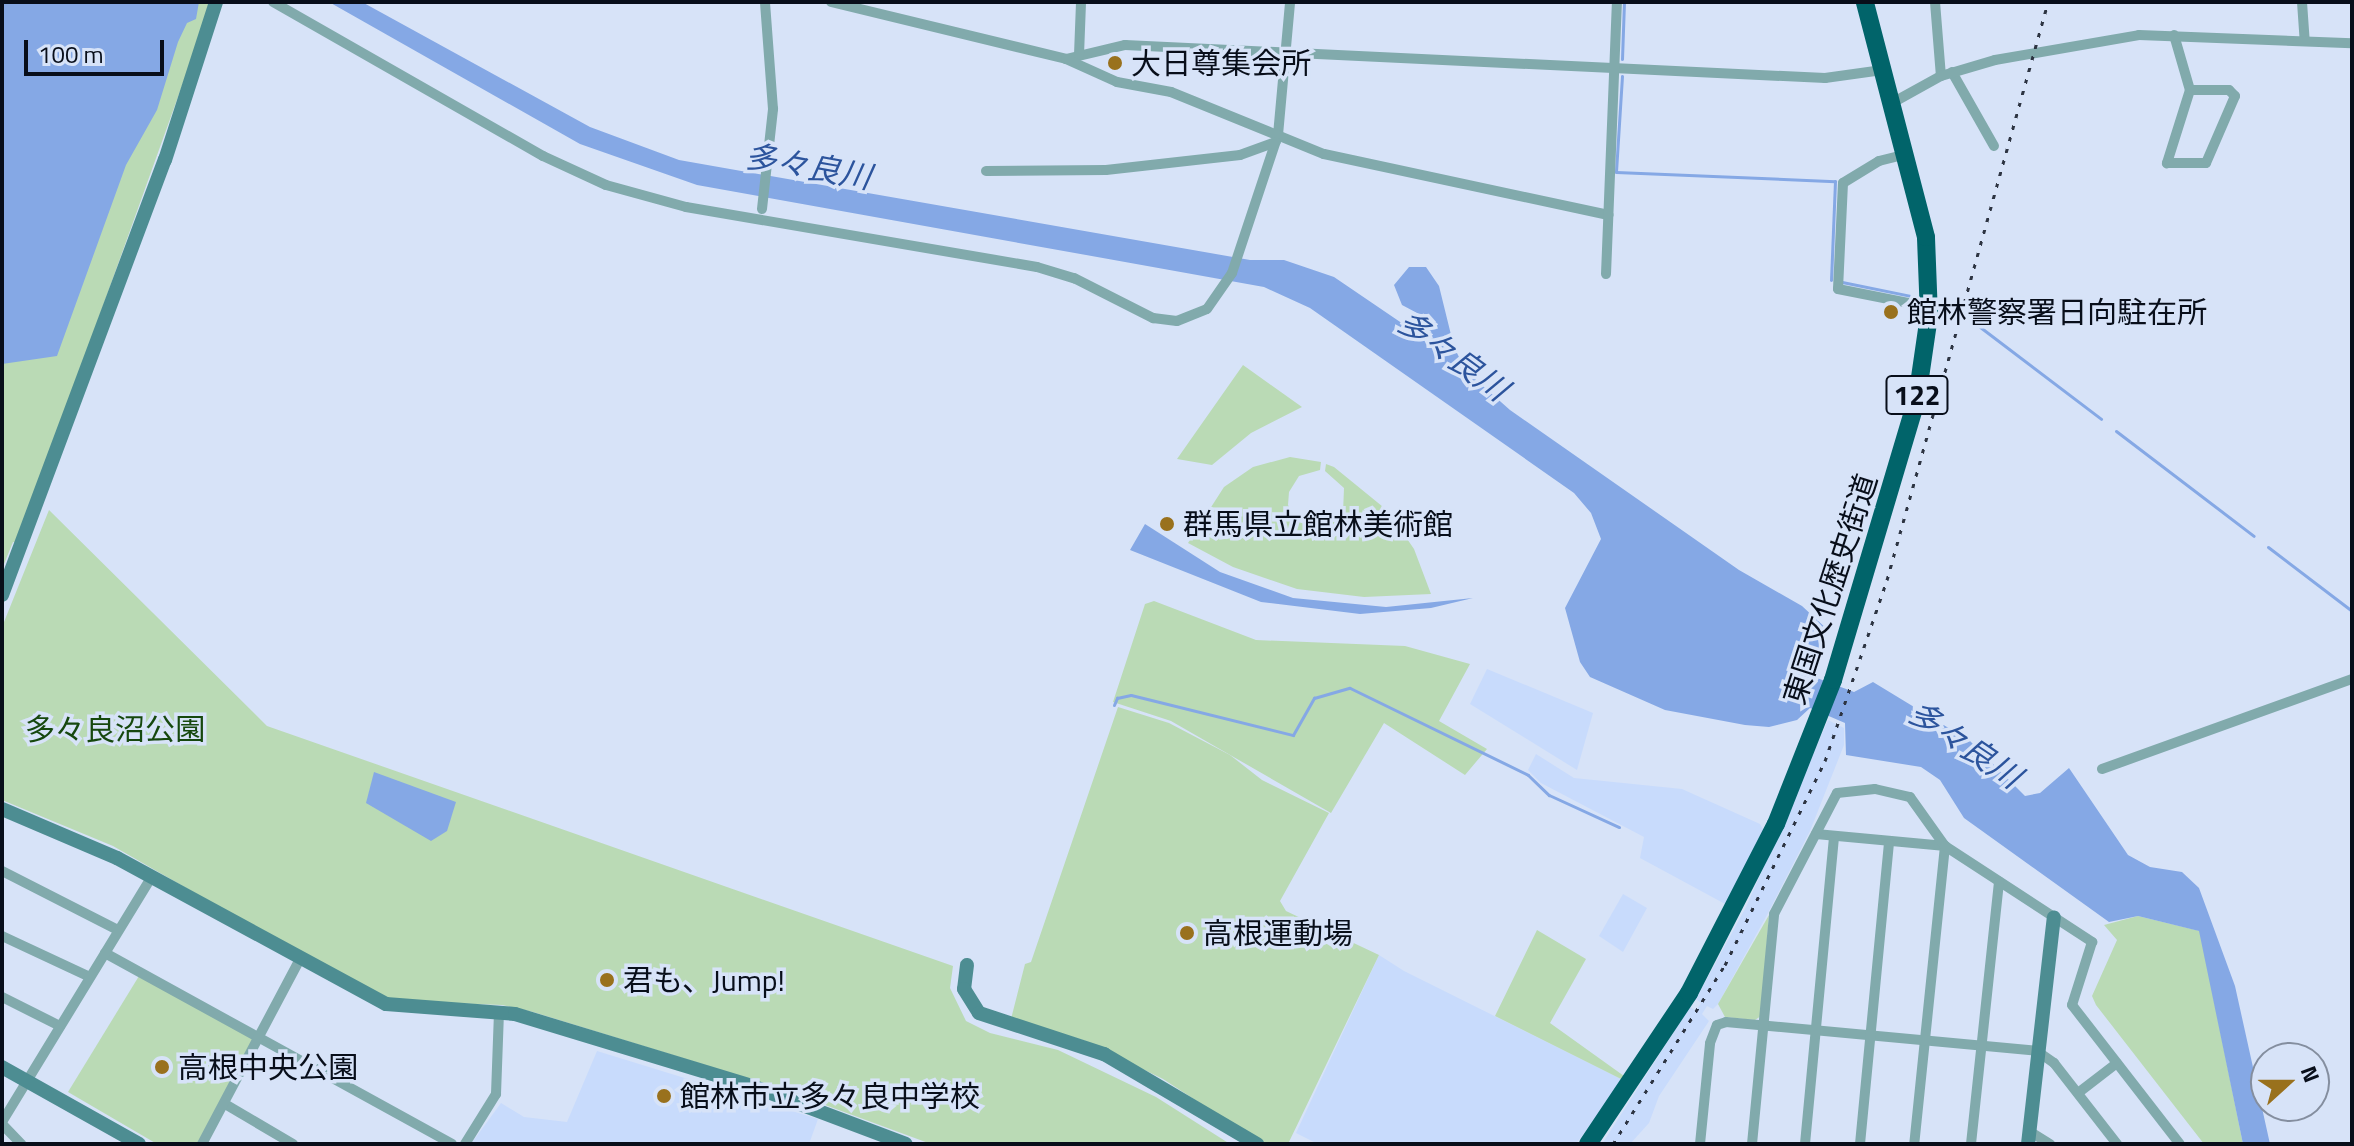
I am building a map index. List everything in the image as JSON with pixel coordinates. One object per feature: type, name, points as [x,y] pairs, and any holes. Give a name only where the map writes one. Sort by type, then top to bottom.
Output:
[{"type":"highway","name":"東国文化歴史街道","points":[[1588,1144],[1689,993],[1776,824],[1833,680],[1917,398],[1929,307],[1926,237],[1907,154],[1865,2]]},
{"type":"street","points":[[2,595],[165,160],[216,2]]},
{"type":"street","points":[[273,2],[543,156],[642,196],[1037,267],[1074,278],[1167,320],[1199,315],[1222,291],[1239,248],[1277,139],[1288,51],[1290,2]]},
{"type":"street","points":[[762,209],[773,109],[765,2]]},
{"type":"street","points":[[831,2],[1066,59],[1117,82],[1171,92],[1277,139],[1358,164],[1609,215]]},
{"type":"street","points":[[1079,55],[1081,2]]},
{"type":"street","points":[[1606,274],[1617,2]]},
{"type":"street","points":[[1935,2],[1941,76]]},
{"type":"street","points":[[2302,2],[2305,41]]},
{"type":"street","points":[[1892,103],[1952,72],[2034,51],[2139,35],[2352,43]]},
{"type":"street","points":[[2174,35],[2190,90],[2165,160],[2167,163],[2206,163],[2235,96],[2229,90],[2190,90]]},
{"type":"street","points":[[1066,59],[1125,45],[1839,78],[1882,70]]},
{"type":"street","points":[[1952,72],[1994,146]]},
{"type":"street","points":[[986,171],[1106,170],[1240,155],[1277,139]]},
{"type":"street","points":[[1907,154],[1879,161],[1843,183],[1838,289],[1929,307]]},
{"type":"street","points":[[2102,769],[2352,679]]},
{"type":"street","points":[[1752,1144],[1774,914],[1837,793],[1881,789],[1910,797],[1945,846],[2092,942],[2072,1005],[2180,1144]]},
{"type":"street","points":[[2,809],[152,876],[299,961],[386,1004],[499,1012],[755,1087],[906,1144]]},
{"type":"street","points":[[1816,834],[1889,844],[1945,846]]},
{"type":"street","points":[[1805,1144],[1834,838]]},
{"type":"street","points":[[1860,1144],[1889,844]]},
{"type":"street","points":[[1914,1144],[1945,846]]},
{"type":"street","points":[[2,871],[118,930]]},
{"type":"street","points":[[21,1144],[2,1123],[152,876]]},
{"type":"street","points":[[1971,1144],[1999,881]]},
{"type":"street","points":[[2050,1144],[2029,1137],[2054,917]]},
{"type":"street","points":[[2,936],[90,977]]},
{"type":"street","points":[[105,953],[263,1037],[452,1144]]},
{"type":"street","points":[[202,1144],[263,1037],[299,961]]},
{"type":"street","points":[[967,965],[964,989],[979,1013],[1104,1054],[1257,1144]]},
{"type":"street","points":[[2,997],[60,1026]]},
{"type":"street","points":[[465,1144],[496,1094],[499,1012]]},
{"type":"street","points":[[1700,1144],[1714,1030],[1723,1022],[2037,1051],[2078,1093],[2117,1144]]},
{"type":"street","points":[[2078,1093],[2117,1063]]},
{"type":"street","points":[[2,1067],[139,1144]]},
{"type":"street","points":[[225,1104],[293,1144]]},
{"type":"shaded area","points":[[1487,669],[1593,713],[1577,770],[1470,704]]},
{"type":"shaded area","points":[[1828,720],[1844,728],[1844,745],[1810,831],[1767,915],[1718,1004],[1713,1009],[1707,1006],[1702,1014],[1709,1021],[1659,1096],[1649,1123],[1630,1144],[1602,1144],[1690,1007],[1696,1011],[1701,1003],[1696,999],[1746,907]]},
{"type":"shaded area","points":[[1536,754],[1574,778],[1682,789],[1760,824],[1764,831],[1727,905],[1640,858],[1644,837],[1541,783],[1528,770]]},
{"type":"shaded area","points":[[1623,894],[1647,908],[1623,952],[1599,936]]},
{"type":"shaded area","points":[[1379,955],[1404,971],[1623,1080],[1576,1144],[1318,1144],[1296,1133]]},
{"type":"shaded area","name":"館林市立多々良中学校","points":[[597,1051],[818,1119],[809,1144],[471,1144],[501,1103],[524,1117],[567,1122]]},
{"type":"green space","points":[[2,2],[212,2],[18,543],[13,542],[2,569]]},
{"type":"green space","points":[[1243,365],[1302,407],[1251,433],[1212,465],[1177,459]]},
{"type":"green space","points":[[1290,457],[1321,462],[1320,470],[1299,476],[1289,492],[1288,505],[1298,522],[1323,529],[1343,513],[1344,488],[1325,471],[1326,464],[1334,467],[1388,511],[1414,549],[1431,594],[1364,597],[1297,589],[1233,567],[1188,543],[1224,487],[1253,467]]},
{"type":"green space","name":"多々良沼公園","points":[[49,510],[267,726],[953,966],[950,988],[966,1021],[990,1033],[1058,1050],[1156,1097],[1230,1144],[931,1144],[779,1088],[533,1012],[502,1005],[394,1001],[324,967],[113,846],[2,800],[2,627]]},
{"type":"green space","points":[[1154,601],[1256,640],[1405,646],[1470,664],[1439,721],[1487,749],[1465,775],[1384,723],[1331,813],[1171,721],[1113,702],[1145,604]]},
{"type":"green space","name":"高根運動場","points":[[1118,707],[1169,723],[1230,755],[1262,780],[1329,813],[1280,901],[1286,911],[1379,955],[1288,1144],[1263,1144],[1163,1079],[1083,1040],[1011,1019],[1025,964],[1031,962]]},
{"type":"green space","points":[[1769,915],[1761,1016],[1755,1020],[1725,1017],[1718,1004]]},
{"type":"green space","points":[[2138,916],[2200,931],[2243,1144],[2204,1144],[2096,1005],[2092,996],[2117,940],[2104,925]]},
{"type":"green space","points":[[1537,930],[1586,959],[1550,1023],[1624,1076],[1623,1080],[1495,1016]]},
{"type":"green space","name":"高根中央公園","points":[[139,976],[254,1036],[255,1042],[197,1144],[157,1144],[68,1092]]},
{"type":"water","points":[[2,2],[199,2],[196,19],[187,23],[178,42],[157,110],[126,165],[57,356],[2,364]]},
{"type":"water","name":"多々良川","points":[[329,2],[362,2],[590,127],[679,160],[1250,260],[1284,260],[1334,277],[1409,328],[1420,324],[1419,314],[1402,305],[1394,285],[1409,267],[1426,267],[1439,286],[1454,347],[1466,371],[1510,410],[1739,570],[1802,606],[1828,630],[1815,666],[1817,678],[1854,692],[1873,682],[1970,741],[2025,796],[2040,793],[2069,768],[2128,855],[2150,867],[2182,872],[2199,888],[2235,986],[2250,1054],[2250,1122],[2265,1122],[2270,1144],[2243,1144],[2199,931],[2138,916],[2109,922],[1964,818],[1940,780],[1921,767],[1846,755],[1845,723],[1810,708],[1797,720],[1769,727],[1745,725],[1665,710],[1590,677],[1580,662],[1565,608],[1601,539],[1591,513],[1574,493],[1310,308],[1264,287],[697,185],[580,144]]},
{"type":"water","points":[[1145,524],[1220,572],[1293,598],[1386,607],[1473,598],[1431,608],[1360,614],[1261,602],[1130,550]]},
{"type":"water","points":[[374,772],[456,802],[447,831],[431,841],[366,803]]},
{"type":"waterway","points":[[1622,59],[1624,2]]},
{"type":"waterway","points":[[1622,76],[1616,172],[1835,181],[1831,280]]},
{"type":"waterway","points":[[1842,282],[1916,297]]},
{"type":"waterway","points":[[1980,327],[2101,419]]},
{"type":"waterway","points":[[2116,431],[2254,536]]},
{"type":"waterway","points":[[2268,547],[2352,611]]},
{"type":"waterway","points":[[1114,705],[1117,698],[1131,695],[1293,735],[1314,698],[1350,688],[1528,775],[1549,795],[1619,827]]},
{"type":"railway","points":[[1613,1144],[1725,965],[1825,761],[1887,580],[2048,2]]},
{"type":"place","name":"大日尊集会所","points":[[1115,63]]},
{"type":"place","name":"館林警察署日向駐在所","points":[[1891,312]]},
{"type":"place","name":"群馬県立館林美術館","points":[[1167,524]]},
{"type":"place","name":"高根運動場","points":[[1187,933]]},
{"type":"place","name":"君も、Jump!","points":[[607,980]]},
{"type":"place","name":"高根中央公園","points":[[162,1067]]},
{"type":"place","name":"館林市立多々良中学校","points":[[664,1096]]}]
